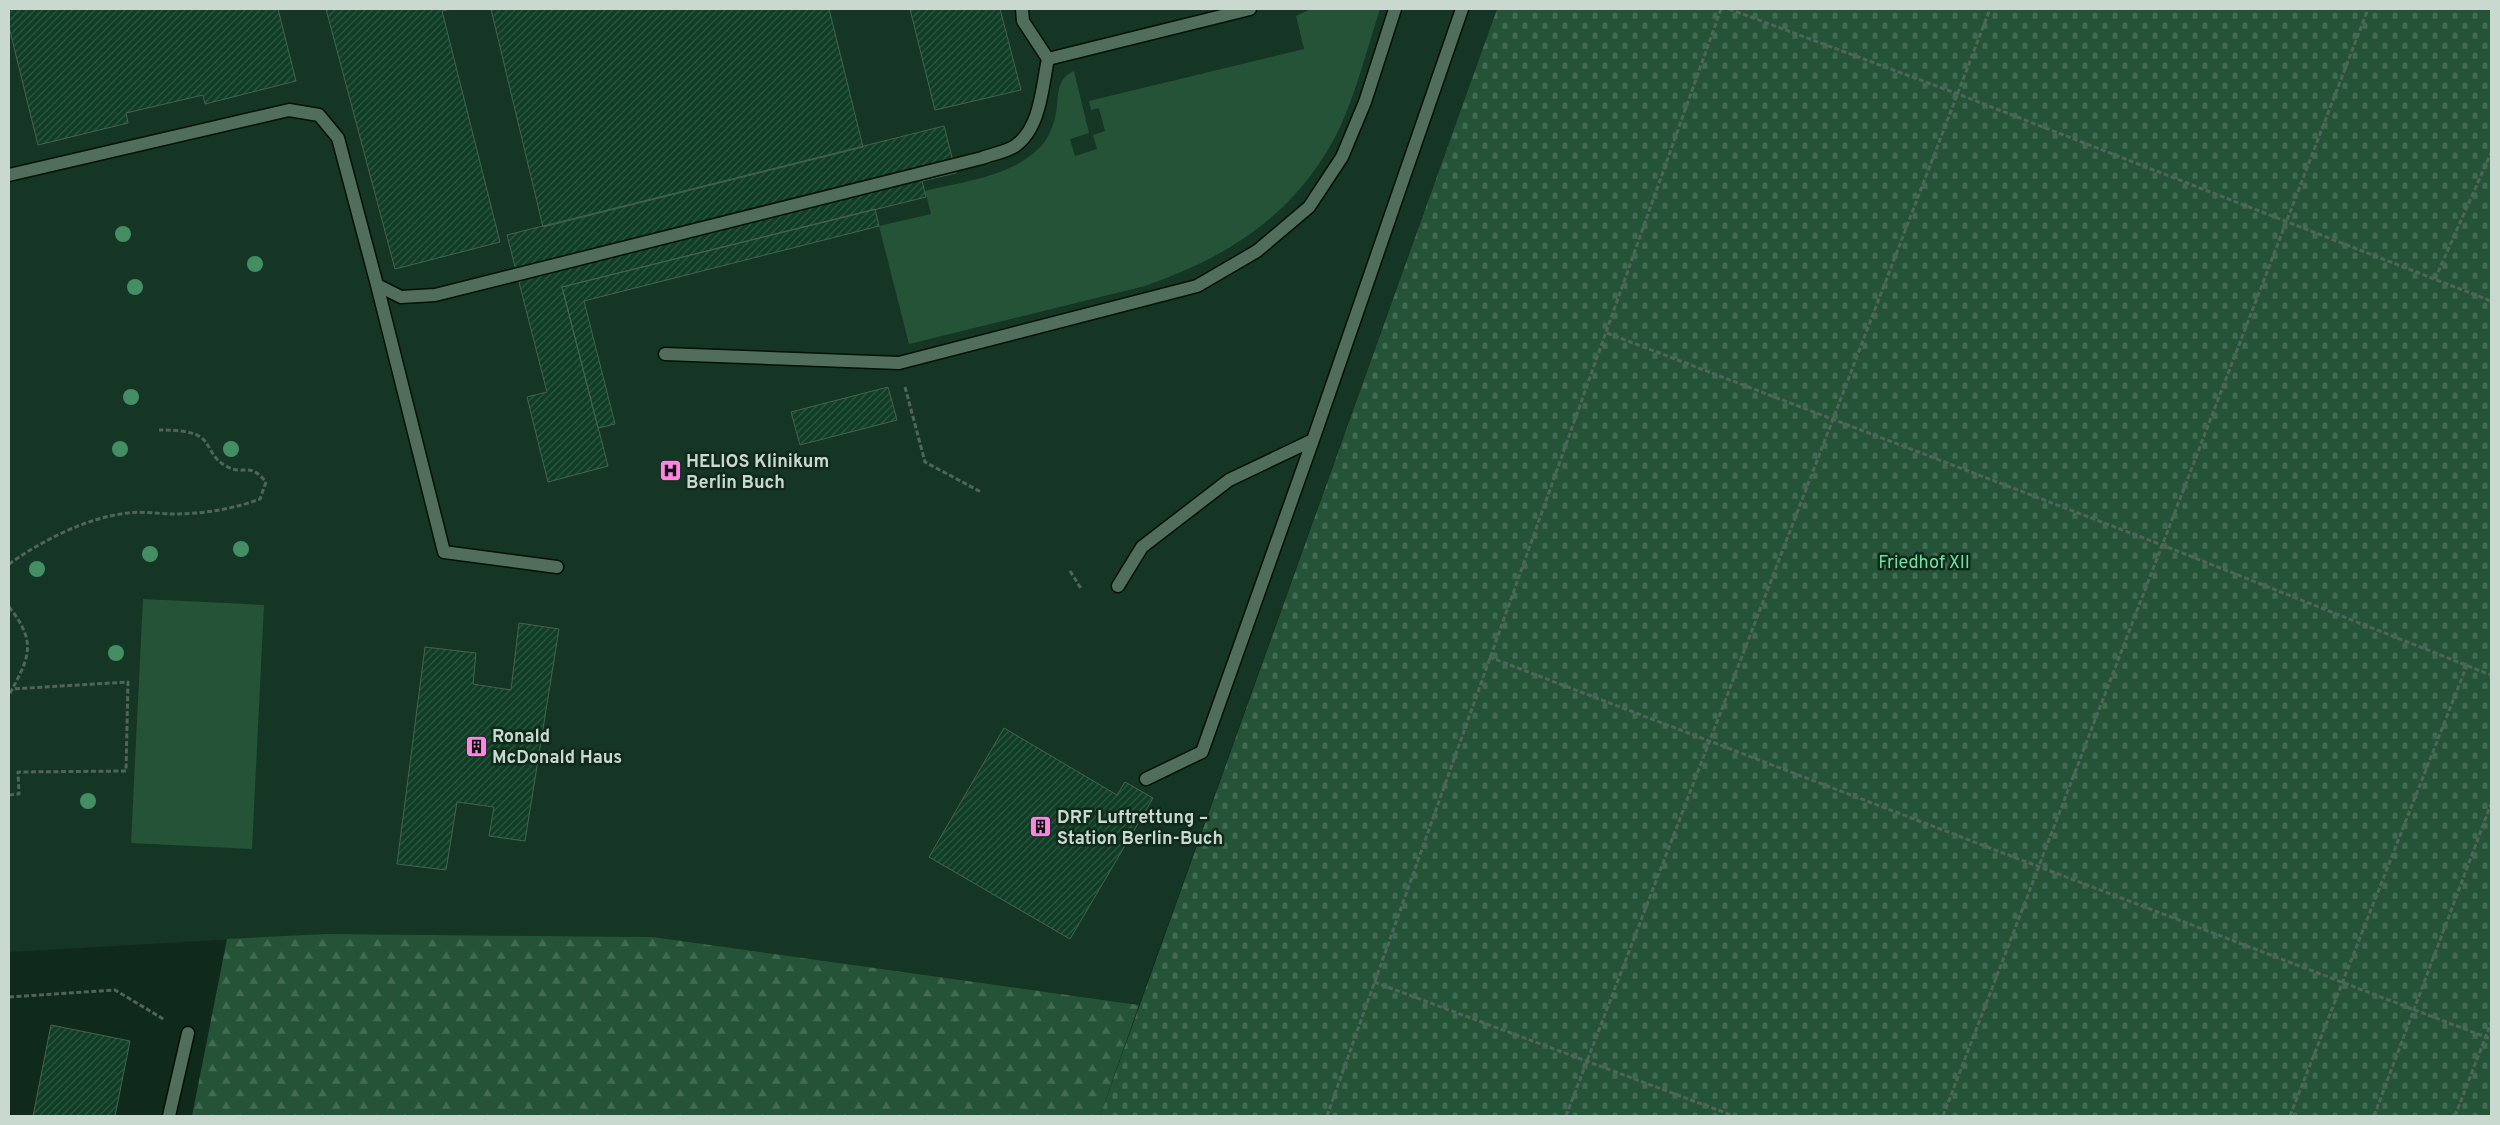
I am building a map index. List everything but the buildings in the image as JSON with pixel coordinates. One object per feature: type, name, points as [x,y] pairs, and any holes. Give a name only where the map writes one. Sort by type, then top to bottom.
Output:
[{"type":"lane","points":[[377,285],[401,298],[435,295],[982,158],[1015,146],[1026,134],[1038,110],[1048,59],[1023,21],[1022,9]]},
{"type":"lane","points":[[1048,59],[1250,9]]},
{"type":"lane","points":[[665,354],[899,363],[1197,286],[1257,252],[1309,207],[1342,157],[1365,102],[1395,9]]},
{"type":"lane","points":[[1146,779],[1202,752],[1313,440],[1462,9]]},
{"type":"lane","points":[[9,176],[290,110],[319,115],[338,138],[444,552],[557,567]]},
{"type":"lane","points":[[1118,586],[1142,547],[1229,480],[1313,440]]},
{"type":"lane","points":[[169,1116],[188,1032]]},
{"type":"path","points":[[1327,1116],[1721,9]]},
{"type":"path","points":[[1729,9],[1958,94],[2491,301]]},
{"type":"path","points":[[1566,1116],[1990,9]]},
{"type":"path","points":[[1943,1116],[2285,221],[2368,9]]},
{"type":"path","points":[[2435,279],[2491,153]]},
{"type":"path","points":[[1607,333],[2162,545],[2491,675]]},
{"type":"path","points":[[908,395],[925,462],[981,492]]},
{"type":"path","points":[[9,564],[36,545],[59,534],[128,513],[175,514],[240,506],[260,498],[266,482],[258,471],[249,468],[235,471],[223,465],[213,457],[203,439],[194,434],[159,430]]},
{"type":"path","points":[[1070,571],[1082,590]]},
{"type":"path","points":[[9,607],[23,625],[28,657],[9,695]]},
{"type":"path","points":[[1489,657],[2038,868],[2491,1039]]},
{"type":"path","points":[[2290,1116],[2467,666]]},
{"type":"path","points":[[9,795],[19,794],[18,772],[126,771],[128,682],[12,689]]},
{"type":"path","points":[[2374,1116],[2491,804]]},
{"type":"path","points":[[1374,982],[1734,1116]]},
{"type":"path","points":[[9,997],[115,990],[188,1032]]},
{"type":"path","points":[[2455,1116],[2491,1023]]},
{"type":"shaded area","name":"HELIOS Klinikum Berlin Buch","points":[[9,9],[1497,9],[1139,1005],[653,937],[325,934],[9,952]]},
{"type":"green space","points":[[1311,9],[1380,9],[1347,111],[1333,141],[1316,168],[1297,192],[1254,232],[1203,262],[1145,286],[909,344],[879,226],[931,214],[925,191],[998,173],[1025,160],[1040,148],[1046,140],[1052,127],[1060,85],[1067,75],[1074,71],[1089,133],[1070,139],[1075,156],[1097,149],[1093,135],[1105,131],[1099,108],[1091,110],[1089,101],[1304,49],[1296,16]]},
{"type":"green space","name":"Friedhof XII","points":[[1497,9],[2491,9],[2491,1116],[1100,1116]]},
{"type":"green space","points":[[143,599],[264,605],[252,849],[131,843]]},
{"type":"green space","points":[[325,934],[653,937],[1139,1005],[1100,1116],[192,1116],[227,939]]},
{"type":"place","name":"HELIOS Klinikum Berlin Buch","points":[[670,471]]},
{"type":"place","name":"Ronald McDonald Haus","points":[[476,746]]},
{"type":"place","name":"DRF Luftrettung – Station Berlin-Buch","points":[[1041,827]]}]
